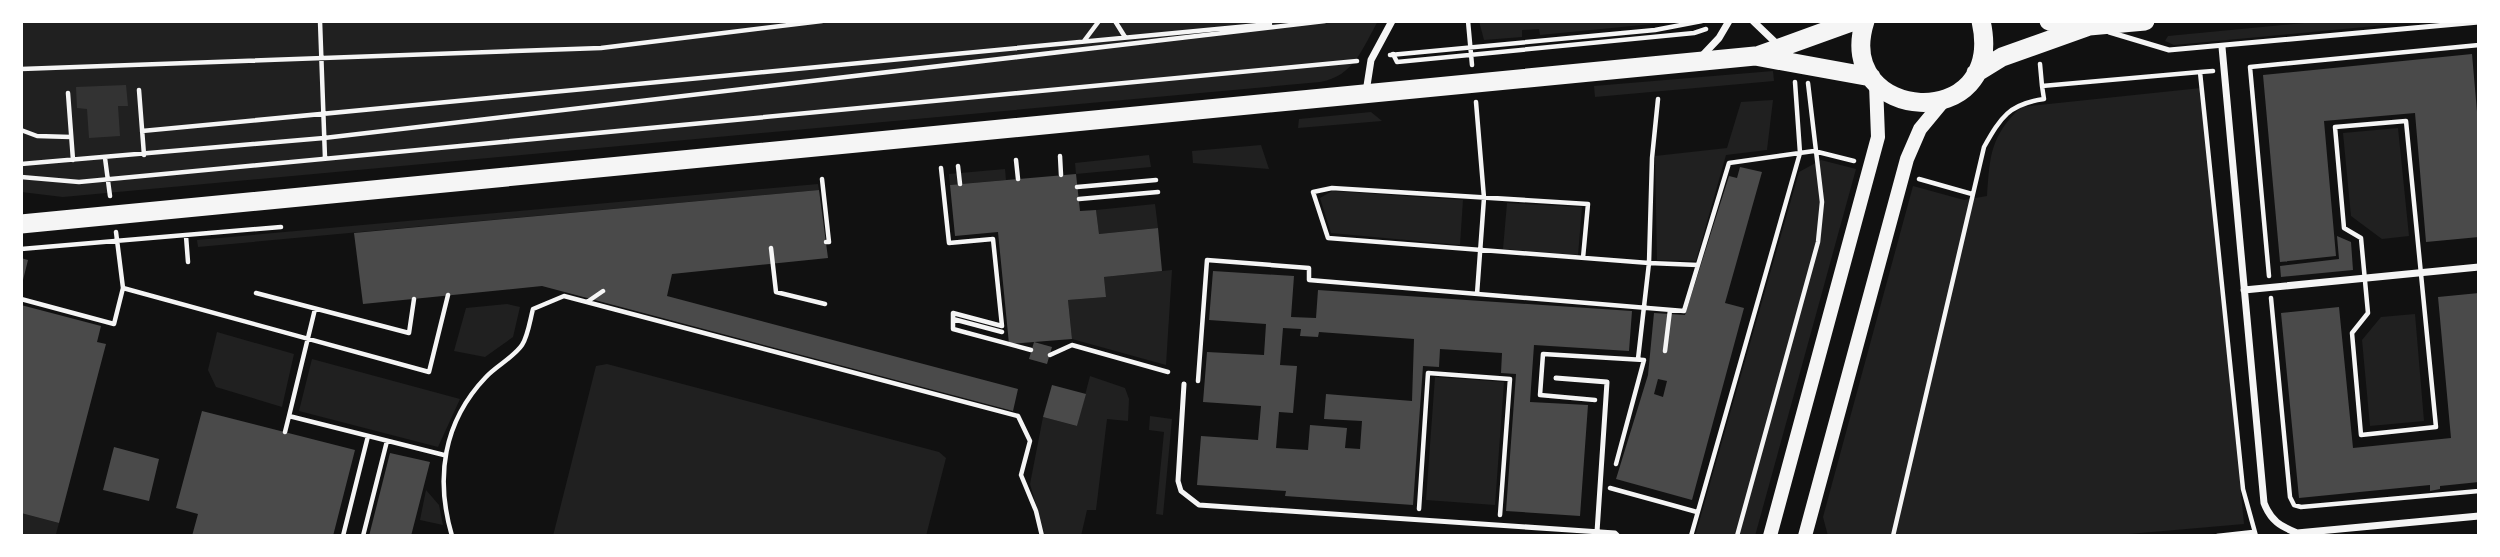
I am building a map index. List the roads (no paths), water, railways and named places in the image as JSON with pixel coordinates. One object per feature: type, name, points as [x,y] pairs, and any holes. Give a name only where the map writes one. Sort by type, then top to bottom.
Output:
[{"type":"highway","points":[[21,224],[49,219],[1696,63],[1755,56],[1854,21]]},
{"type":"highway","points":[[1865,21],[1861,47],[1874,80],[1890,95],[1908,103],[1922,104],[1944,100],[1965,88],[1976,73],[1984,49],[1981,21]]},
{"type":"highway","points":[[2049,21],[2089,26],[2145,21]]},
{"type":"highway","points":[[1976,73],[2002,57],[2089,26]]},
{"type":"highway","points":[[1755,56],[1806,64],[1874,80]]},
{"type":"highway","points":[[21,214],[49,219]]},
{"type":"main road","points":[[1770,536],[1878,137],[1874,80]]},
{"type":"main road","points":[[1809,532],[1907,159],[1920,129],[1944,100]]},
{"type":"street","points":[[1366,95],[1371,60],[1392,21]]},
{"type":"street","points":[[1696,63],[1719,38],[1729,21]]},
{"type":"street","points":[[1753,21],[1781,48]]},
{"type":"street","points":[[2221,47],[2264,503],[2269,515],[2278,525],[2297,533],[2479,516]]},
{"type":"street","points":[[2244,290],[2479,267]]},
{"type":"lane","points":[[2089,26],[2169,50],[2479,22]]},
{"type":"lane","points":[[1556,378],[1607,382],[1597,532]]},
{"type":"lane","points":[[1184,384],[1178,481],[1181,491],[1199,505],[1597,532],[1618,536]]}]
